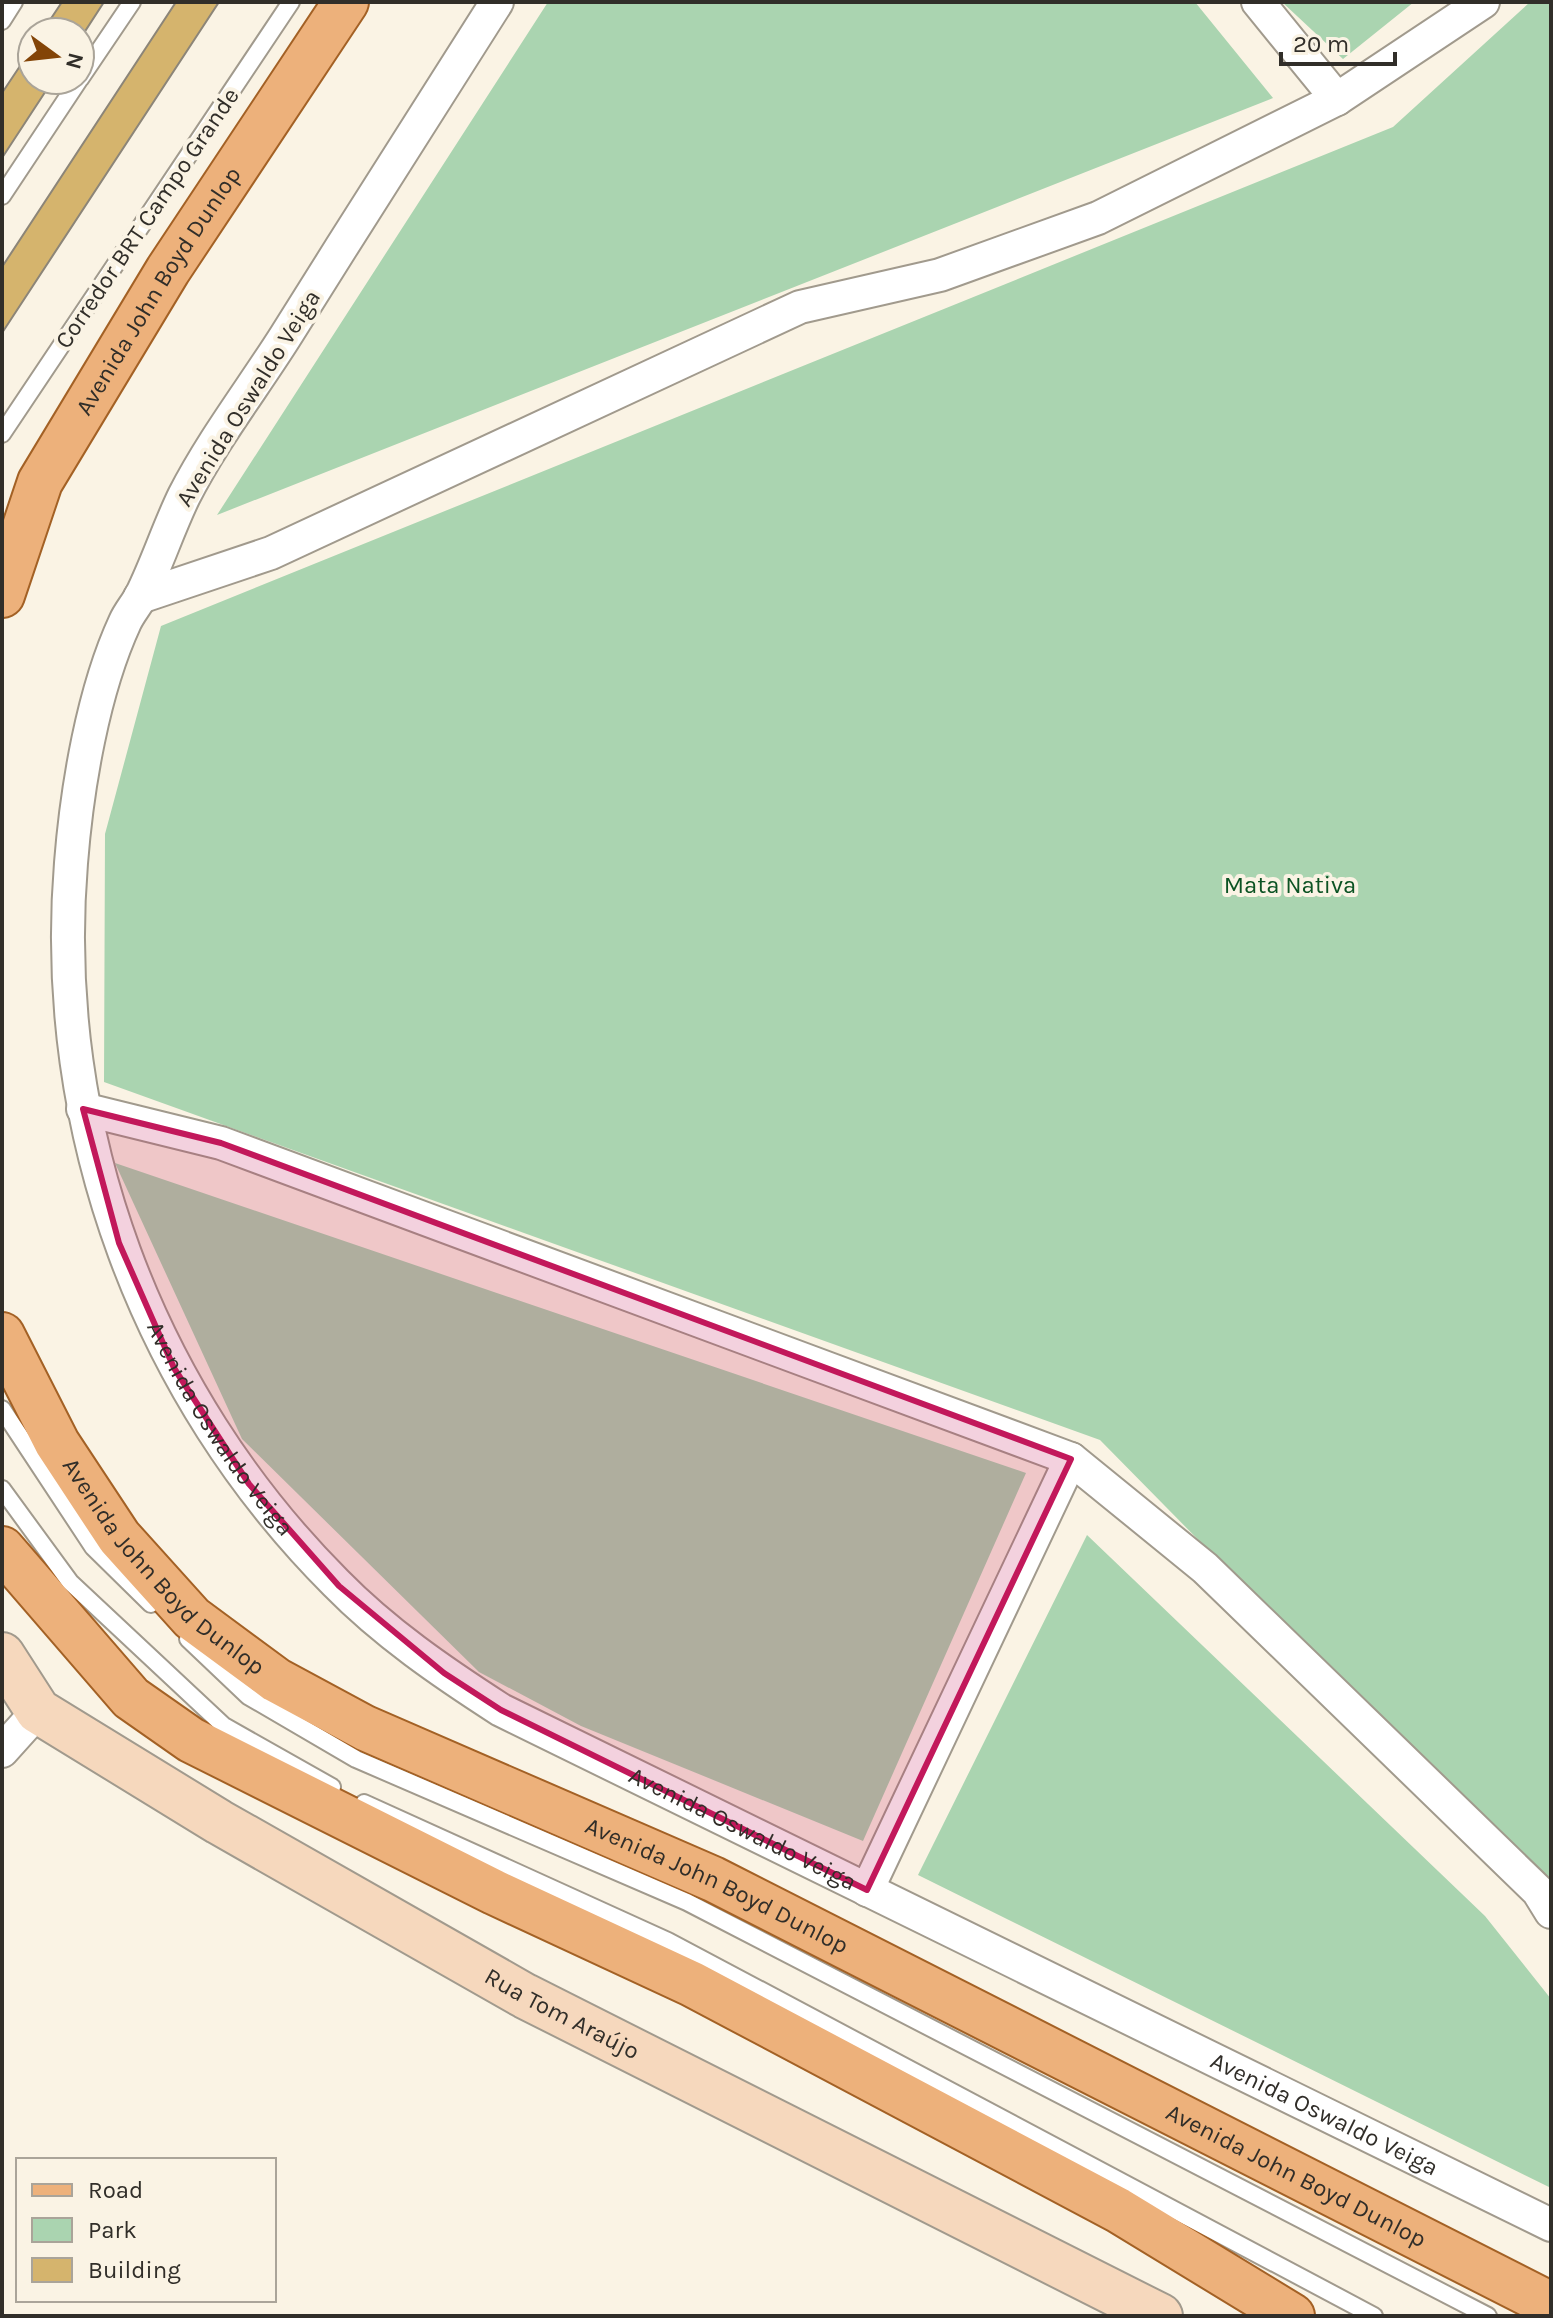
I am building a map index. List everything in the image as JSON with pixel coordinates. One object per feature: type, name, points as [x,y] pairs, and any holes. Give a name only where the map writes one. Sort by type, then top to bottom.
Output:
[{"type":"main road","name":"Avenida John Boyd Dunlop","points":[[2,595],[40,482],[168,270],[346,2]]},
{"type":"main road","name":"Avenida John Boyd Dunlop","points":[[2,1335],[57,1443],[119,1537],[192,1618],[276,1680],[365,1728],[713,1879],[1551,2305]]},
{"type":"main road","points":[[2,1549],[131,1698],[191,1740],[340,1817],[705,1991],[1118,2210],[1292,2316]]},
{"type":"main road","name":"Rua Tom Araújo","points":[[2,1655],[38,1711],[219,1822],[525,1996],[1160,2316]]},
{"type":"street","name":"Avenida Oswaldo Veiga","points":[[497,2],[185,494],[140,597],[125,622],[103,689],[74,827],[67,968],[72,1039],[83,1109],[119,1243],[174,1368],[249,1484],[339,1586],[444,1673],[501,1710],[1551,2225]]},
{"type":"street","points":[[1258,2],[1337,99]]},
{"type":"street","points":[[140,597],[271,553],[800,307],[940,275],[1098,218],[1337,99],[1483,2]]},
{"type":"street","points":[[83,1109],[221,1143],[1071,1459],[1205,1568],[1538,1891],[1551,1912]]},
{"type":"street","points":[[867,1890],[1071,1459]]},
{"type":"street","points":[[2,1751],[38,1711]]},
{"type":"lane","points":[[2,21],[14,2]]},
{"type":"lane","points":[[96,56],[132,2]]},
{"type":"lane","name":"Corredor BRT Campo Grande","points":[[2,434],[291,2]]},
{"type":"lane","points":[[2,196],[69,96]]},
{"type":"lane","points":[[2,1409],[93,1547],[248,1696],[356,1759],[687,1902],[1488,2316]]},
{"type":"lane","points":[[2,1489],[70,1582],[224,1726],[342,1793],[668,1941],[1374,2316]]},
{"type":"highlighted area","points":[[83,1109],[221,1143],[1071,1459],[867,1890],[501,1710],[444,1673],[339,1586],[249,1484],[174,1368],[119,1243]]},
{"type":"green space","points":[[548,2],[1195,2],[1273,98],[217,515]]},
{"type":"green space","points":[[1282,2],[1414,2],[1343,59]]},
{"type":"green space","name":"Mata Nativa","points":[[1530,2],[1551,2],[1551,1898],[1100,1440],[104,1082],[105,834],[161,626],[1393,127]]},
{"type":"green space","points":[[115,1163],[1026,1473],[863,1841],[581,1726],[479,1672],[242,1439]]},
{"type":"green space","points":[[1087,1535],[1485,1916],[1551,1999],[1551,2188],[918,1875]]},
{"type":"building","points":[[62,2],[104,2],[95,16],[53,16]]},
{"type":"building","points":[[176,2],[219,2],[2,333],[2,267]]},
{"type":"building","points":[[16,72],[16,96],[43,96],[2,158],[2,93]]}]
